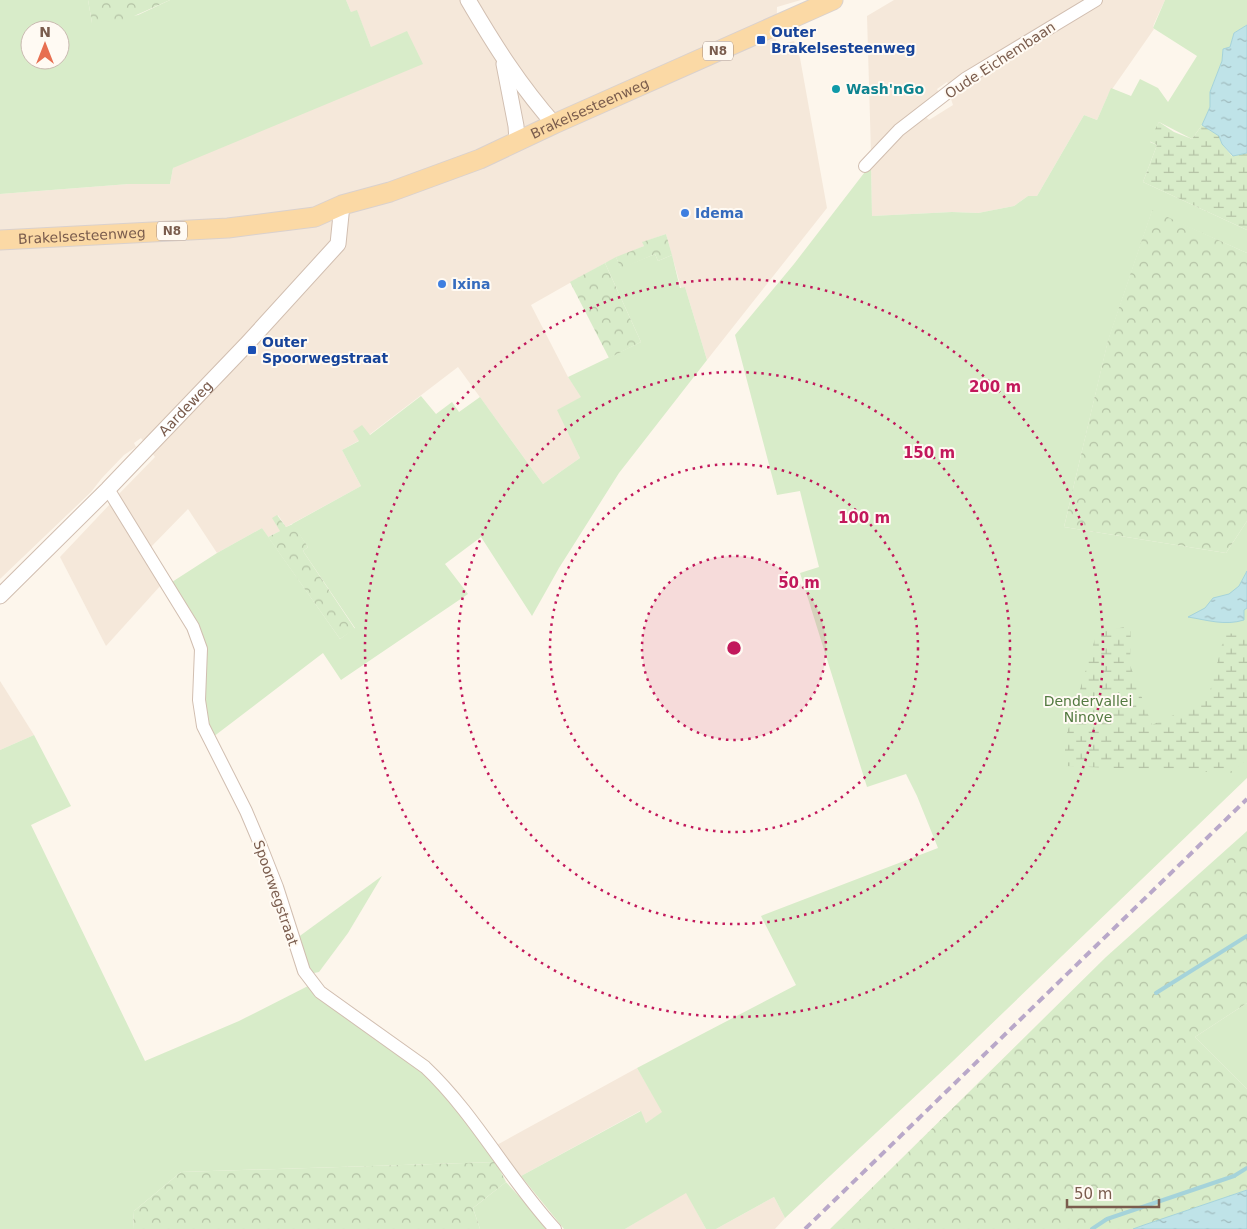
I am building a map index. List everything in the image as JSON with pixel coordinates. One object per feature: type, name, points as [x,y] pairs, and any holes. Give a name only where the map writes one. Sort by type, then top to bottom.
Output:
[{"type":"main road","name":"Brakelsesteenweg","points":[[0,240],[228,228],[315,217],[342,205],[390,192],[480,159],[554,124],[833,0]]},
{"type":"main road","name":"Brakelsesteenweg","points":[[0,234],[175,224],[238,218],[295,207],[342,205]]},
{"type":"street","points":[[468,0],[503,58],[531,98],[554,124]]},
{"type":"street","name":"Oude Eichembaan","points":[[865,166],[899,130],[966,79],[1096,0]]},
{"type":"street","points":[[503,58],[516,126],[517,141]]},
{"type":"street","name":"Aardeweg","points":[[0,596],[108,489],[246,345],[338,244],[342,205]]},
{"type":"street","name":"Spoorwegstraat","points":[[108,489],[198,637],[201,649],[199,700],[203,726],[246,811],[260,844],[277,887],[304,971],[320,992],[425,1067],[440,1081],[526,1195],[555,1229]]},
{"type":"shaded area","points":[[346,0],[801,0],[777,7],[776,46],[794,41],[800,58],[827,208],[707,360],[685,287],[681,288],[666,234],[643,242],[644,246],[605,263],[531,305],[568,377],[582,397],[558,410],[580,458],[543,484],[458,367],[369,435],[342,450],[361,486],[286,527],[278,515],[280,531],[268,537],[262,528],[217,553],[188,509],[149,549],[117,496],[155,457],[141,438],[134,443],[136,447],[124,455],[91,492],[0,579],[0,194],[129,184],[170,184],[173,168],[371,47],[357,11],[351,12]]},
{"type":"shaded area","points":[[894,0],[1165,0],[1154,24],[1154,29],[1108,95],[1097,120],[1084,115],[1037,196],[1028,196],[1014,206],[978,213],[952,212],[872,216],[871,164],[925,116],[929,120],[953,105],[950,96],[954,93],[947,82],[937,89],[939,93],[871,153],[867,16]]},
{"type":"shaded area","points":[[112,502],[161,585],[106,646],[60,557]]},
{"type":"shaded area","points":[[0,681],[34,735],[0,750]]},
{"type":"shaded area","points":[[637,1068],[663,1112],[646,1123],[640,1111],[521,1176],[495,1146]]},
{"type":"shaded area","points":[[686,1192],[706,1229],[625,1229]]},
{"type":"shaded area","points":[[774,1197],[785,1218],[775,1229],[716,1229]]},
{"type":"green space","points":[[0,0],[88,0],[92,23],[138,15],[170,0],[346,0],[351,12],[357,10],[371,47],[407,31],[423,64],[173,168],[170,184],[129,184],[0,194]]},
{"type":"green space","points":[[88,0],[170,0],[114,25],[92,23]]},
{"type":"green space","name":"Dendervallei Ninove","points":[[1165,0],[1247,0],[1247,25],[1234,33],[1230,47],[1223,49],[1222,61],[1210,92],[1210,107],[1202,125],[1192,139],[1159,122],[1150,142],[1157,145],[1143,182],[1247,230],[1247,253],[1152,211],[1108,341],[1064,527],[1226,553],[1247,521],[1247,778],[953,1061],[785,1218],[774,1197],[716,1229],[706,1229],[686,1193],[625,1229],[564,1229],[521,1176],[641,1111],[646,1123],[662,1112],[637,1068],[796,985],[761,916],[938,848],[906,774],[867,787],[800,573],[819,567],[800,491],[777,495],[735,335],[794,264],[871,164],[872,216],[952,212],[978,213],[1014,206],[1028,196],[1037,196],[1084,115],[1097,120],[1111,88],[1131,96],[1140,79],[1158,88],[1168,102],[1197,56],[1153,28]]},
{"type":"green space","points":[[1159,122],[1174,132],[1192,139],[1202,125],[1219,136],[1222,144],[1232,156],[1247,153],[1247,230],[1143,182],[1157,145],[1149,141]]},
{"type":"green space","points":[[1152,210],[1247,253],[1247,521],[1226,553],[1064,527],[1108,340]]},
{"type":"green space","points":[[666,234],[672,255],[658,261],[655,254],[621,269],[616,257],[644,246],[642,242]]},
{"type":"green space","points":[[655,254],[658,261],[672,255],[680,288],[685,287],[707,360],[619,473],[559,568],[532,616],[481,537],[445,564],[468,594],[341,680],[323,653],[213,737],[202,704],[207,649],[197,621],[172,582],[217,553],[262,528],[340,639],[355,628],[303,551],[308,547],[292,524],[361,486],[342,450],[359,441],[353,431],[362,425],[370,435],[421,396],[436,414],[452,402],[459,412],[480,397],[543,484],[580,458],[557,410],[581,397],[568,377],[641,342],[605,263],[616,257],[621,268]]},
{"type":"green space","points":[[605,263],[641,342],[609,358],[570,282]]},
{"type":"green space","points":[[277,515],[286,527],[293,524],[308,547],[303,551],[355,629],[340,639],[268,537],[280,531],[272,518]]},
{"type":"green space","name":"Dendervallei Ninove","points":[[1131,626],[1130,665],[1152,725],[1208,699],[1225,633],[1247,635],[1247,759],[1231,773],[1065,766],[1065,740],[1097,632]]},
{"type":"green space","points":[[34,735],[71,806],[31,825],[145,1061],[239,1021],[308,986],[436,1083],[496,1162],[181,1172],[134,1211],[133,1229],[0,1229],[0,750]]},
{"type":"green space","points":[[1247,831],[1247,1003],[1195,1037],[1247,1089],[1247,1190],[1133,1229],[830,1229],[1106,957]]},
{"type":"green space","points":[[382,876],[348,933],[319,972],[314,973],[310,971],[297,938]]},
{"type":"green space","points":[[1247,1003],[1247,1089],[1195,1037]]},
{"type":"green space","points":[[496,1162],[506,1182],[473,1208],[480,1229],[133,1229],[134,1211],[181,1172]]},
{"type":"green space","points":[[506,1182],[549,1229],[480,1229],[473,1208]]},
{"type":"water","points":[[1247,25],[1247,153],[1233,156],[1222,144],[1219,136],[1202,125],[1210,107],[1210,92],[1222,61],[1223,49],[1230,47],[1234,33]]},
{"type":"water","points":[[1247,571],[1247,608],[1244,610],[1244,620],[1223,622],[1188,617],[1205,608],[1213,598],[1229,594],[1239,586]]},
{"type":"water","points":[[1247,1190],[1247,1229],[1133,1229],[1144,1225]]},
{"type":"waterway","points":[[1156,993],[1247,936]]},
{"type":"waterway","points":[[1092,1229],[1107,1219],[1234,1176],[1247,1168]]},
{"type":"railway","points":[[805,1229],[1247,799]]},
{"type":"place","name":"Outer Brakelsesteenweg","points":[[761,40]]},
{"type":"place","name":"Wash'nGo","points":[[836,89]]},
{"type":"place","name":"Idema","points":[[685,213]]},
{"type":"place","name":"Ixina","points":[[442,284]]},
{"type":"place","name":"Outer Spoorwegstraat","points":[[252,350]]}]
